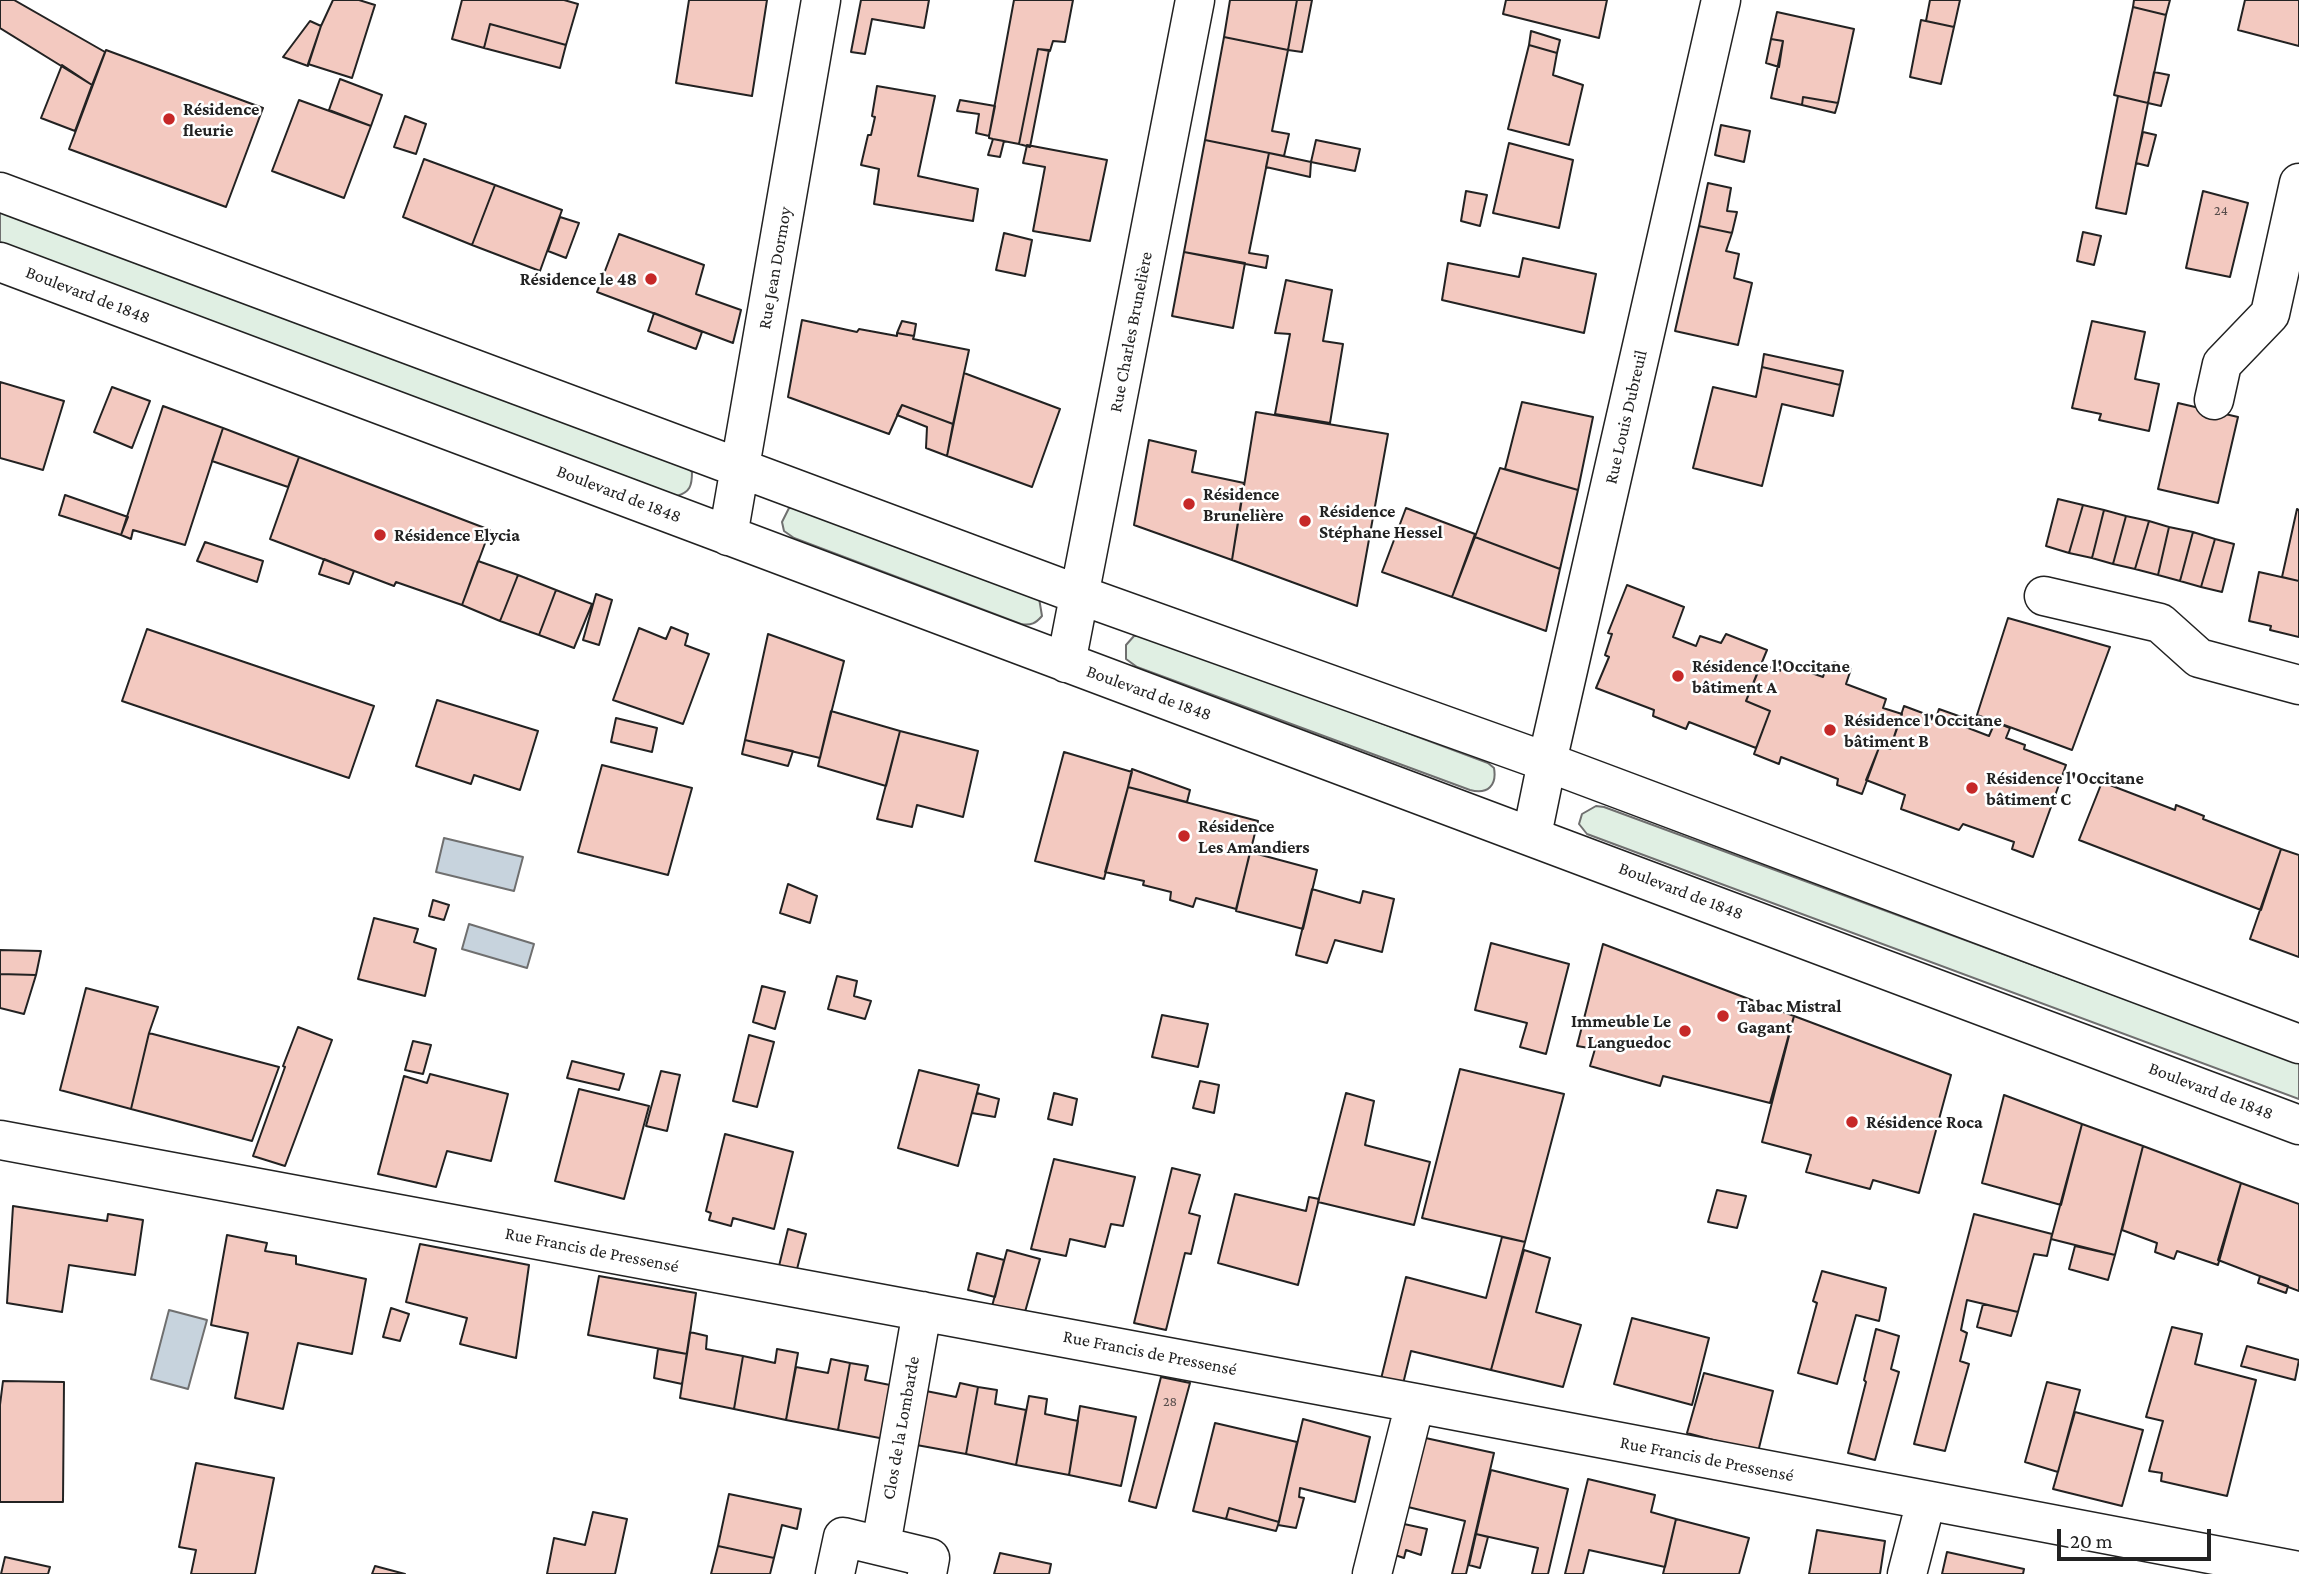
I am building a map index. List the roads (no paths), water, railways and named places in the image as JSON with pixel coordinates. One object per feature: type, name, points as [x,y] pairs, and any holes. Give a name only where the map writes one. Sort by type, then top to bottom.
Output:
[{"type":"street","name":"Rue Jean Dormoy","points":[[728,536],[821,0]]},
{"type":"street","name":"Rue Charles Brunelière","points":[[1066,663],[1195,0]]},
{"type":"street","name":"Rue Louis Dubreuil","points":[[1532,835],[1721,0]]},
{"type":"street","points":[[2214,400],[2222,363],[2270,314],[2299,183]]},
{"type":"street","points":[[0,191],[1080,595],[1547,762],[2299,1045]]},
{"type":"street","name":"Boulevard de 1848","points":[[0,262],[2299,1125]]},
{"type":"street","points":[[2044,596],[2160,623],[2199,658],[2299,685]]},
{"type":"street","name":"Rue Francis de Pressensé","points":[[0,1140],[1415,1403],[2299,1571]]},
{"type":"street","name":"Clos de la Lombarde","points":[[881,1545],[922,1311]]},
{"type":"street","points":[[1372,1574],[1415,1403]]},
{"type":"street","points":[[1907,1574],[1926,1501]]},
{"type":"street","points":[[835,1574],[843,1537],[930,1558],[927,1574]]},
{"type":"place","name":"Résidence fleurie","points":[[169,119]]},
{"type":"place","name":"Résidence le 48","points":[[651,279]]},
{"type":"place","name":"Résidence Brunelière","points":[[1189,504]]},
{"type":"place","name":"Résidence Stéphane Hessel","points":[[1305,521]]},
{"type":"place","name":"Résidence Elycia","points":[[380,535]]},
{"type":"place","name":"Résidence l'Occitane bâtiment A","points":[[1678,676]]},
{"type":"place","name":"Résidence l'Occitane bâtiment B","points":[[1830,730]]},
{"type":"place","name":"Résidence l'Occitane bâtiment C","points":[[1972,788]]},
{"type":"place","name":"Résidence Les Amandiers","points":[[1184,836]]},
{"type":"place","name":"Tabac Mistral Gagant","points":[[1723,1016]]},
{"type":"place","name":"Immeuble Le Languedoc","points":[[1685,1031]]},
{"type":"place","name":"Résidence Roca","points":[[1852,1122]]}]
